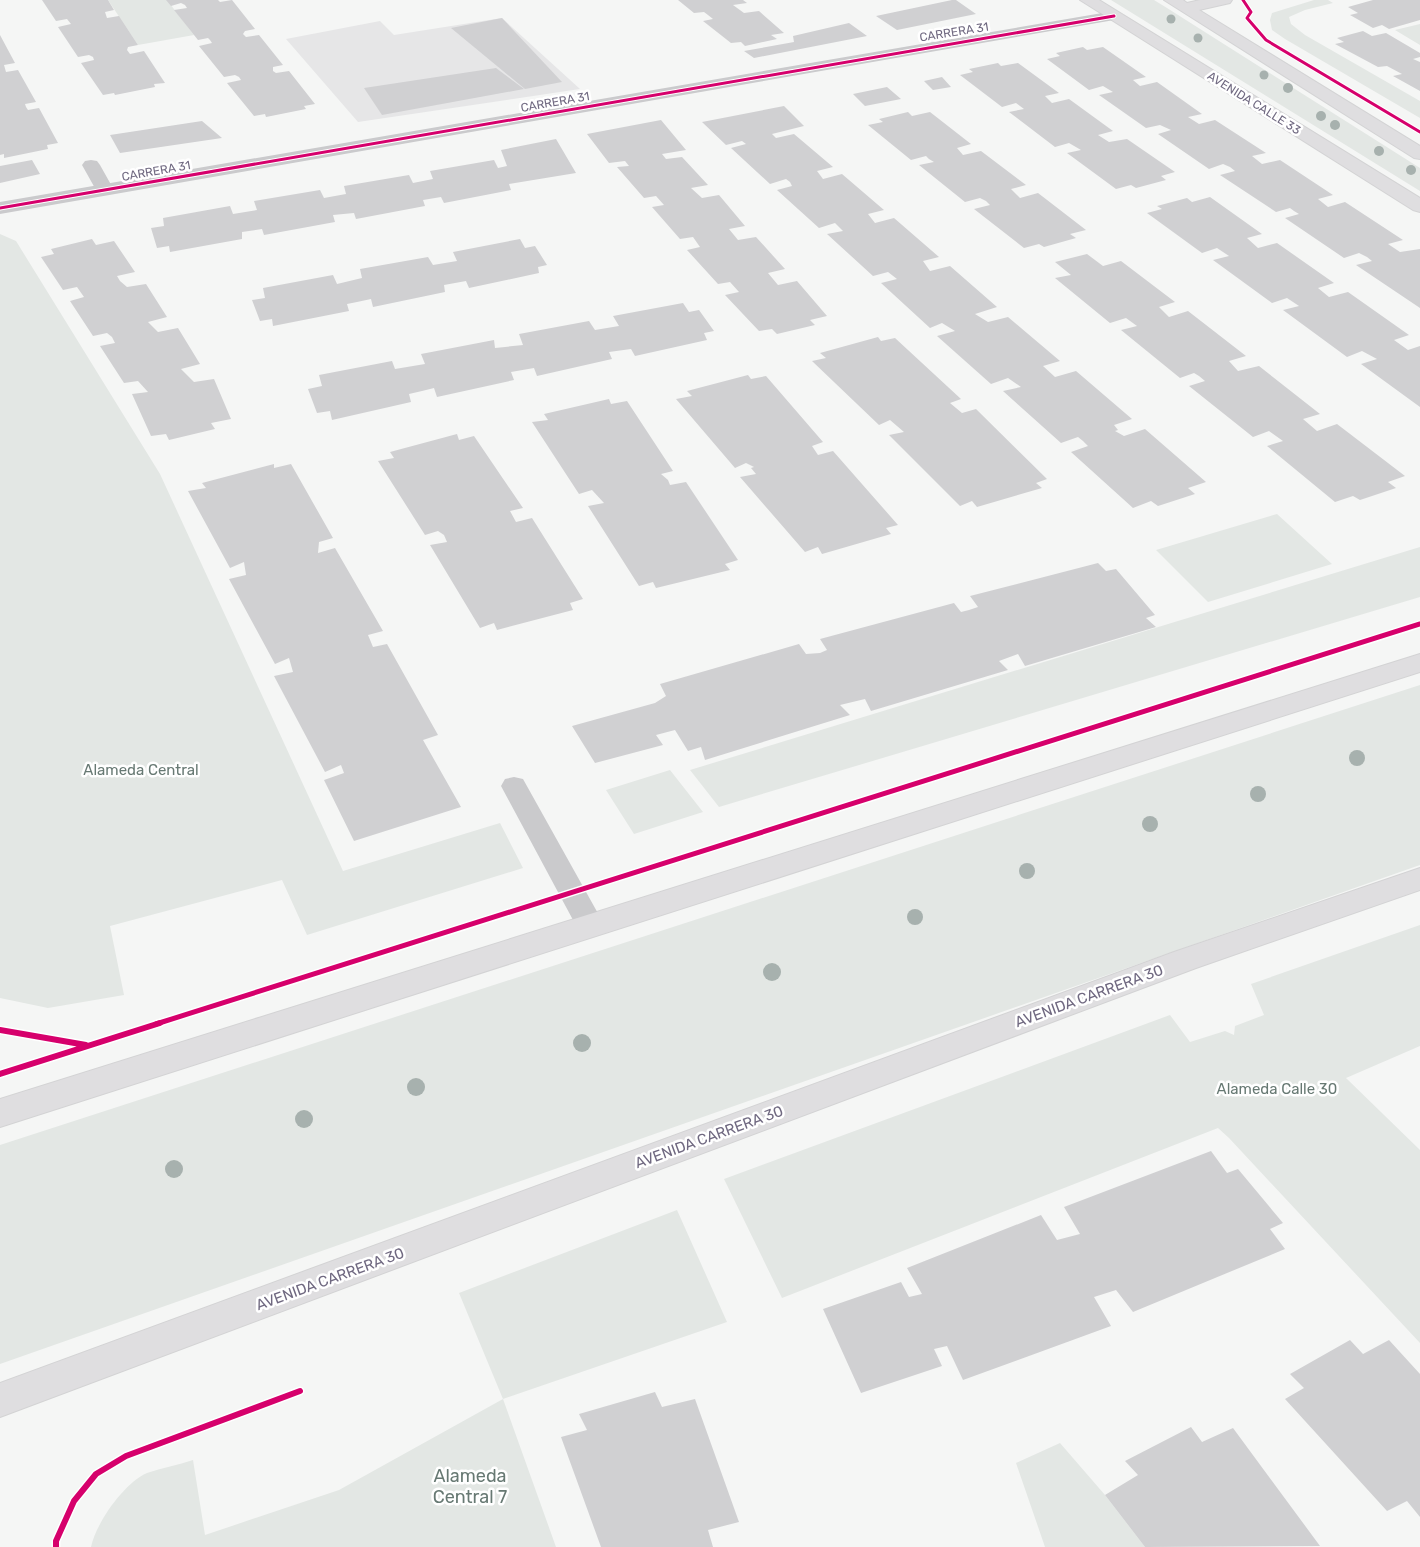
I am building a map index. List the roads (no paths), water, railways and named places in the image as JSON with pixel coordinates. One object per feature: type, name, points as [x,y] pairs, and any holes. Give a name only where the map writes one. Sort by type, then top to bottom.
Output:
[{"type":"main road","name":"AVENIDA CALLE 33","points":[[1088,0],[1420,206]]},
{"type":"main road","points":[[1179,4],[1224,0]]},
{"type":"main road","points":[[1179,4],[1420,154]]},
{"type":"main road","points":[[0,1112],[1420,663]]},
{"type":"main road","name":"AVENIDA CARRERA 30","points":[[0,1400],[1167,967],[1420,879]]},
{"type":"street","name":"CARRERA 31","points":[[0,208],[1114,16]]},
{"type":"lane","points":[[91,165],[105,190]]},
{"type":"lane","points":[[514,786],[590,925]]},
{"type":"park label","name":"Alameda Central","points":[[141,770]]},
{"type":"park label","name":"Alameda Calle 30","points":[[1277,1089]]},
{"type":"park label","name":"Alameda Central 7","points":[[470,1486]]}]
